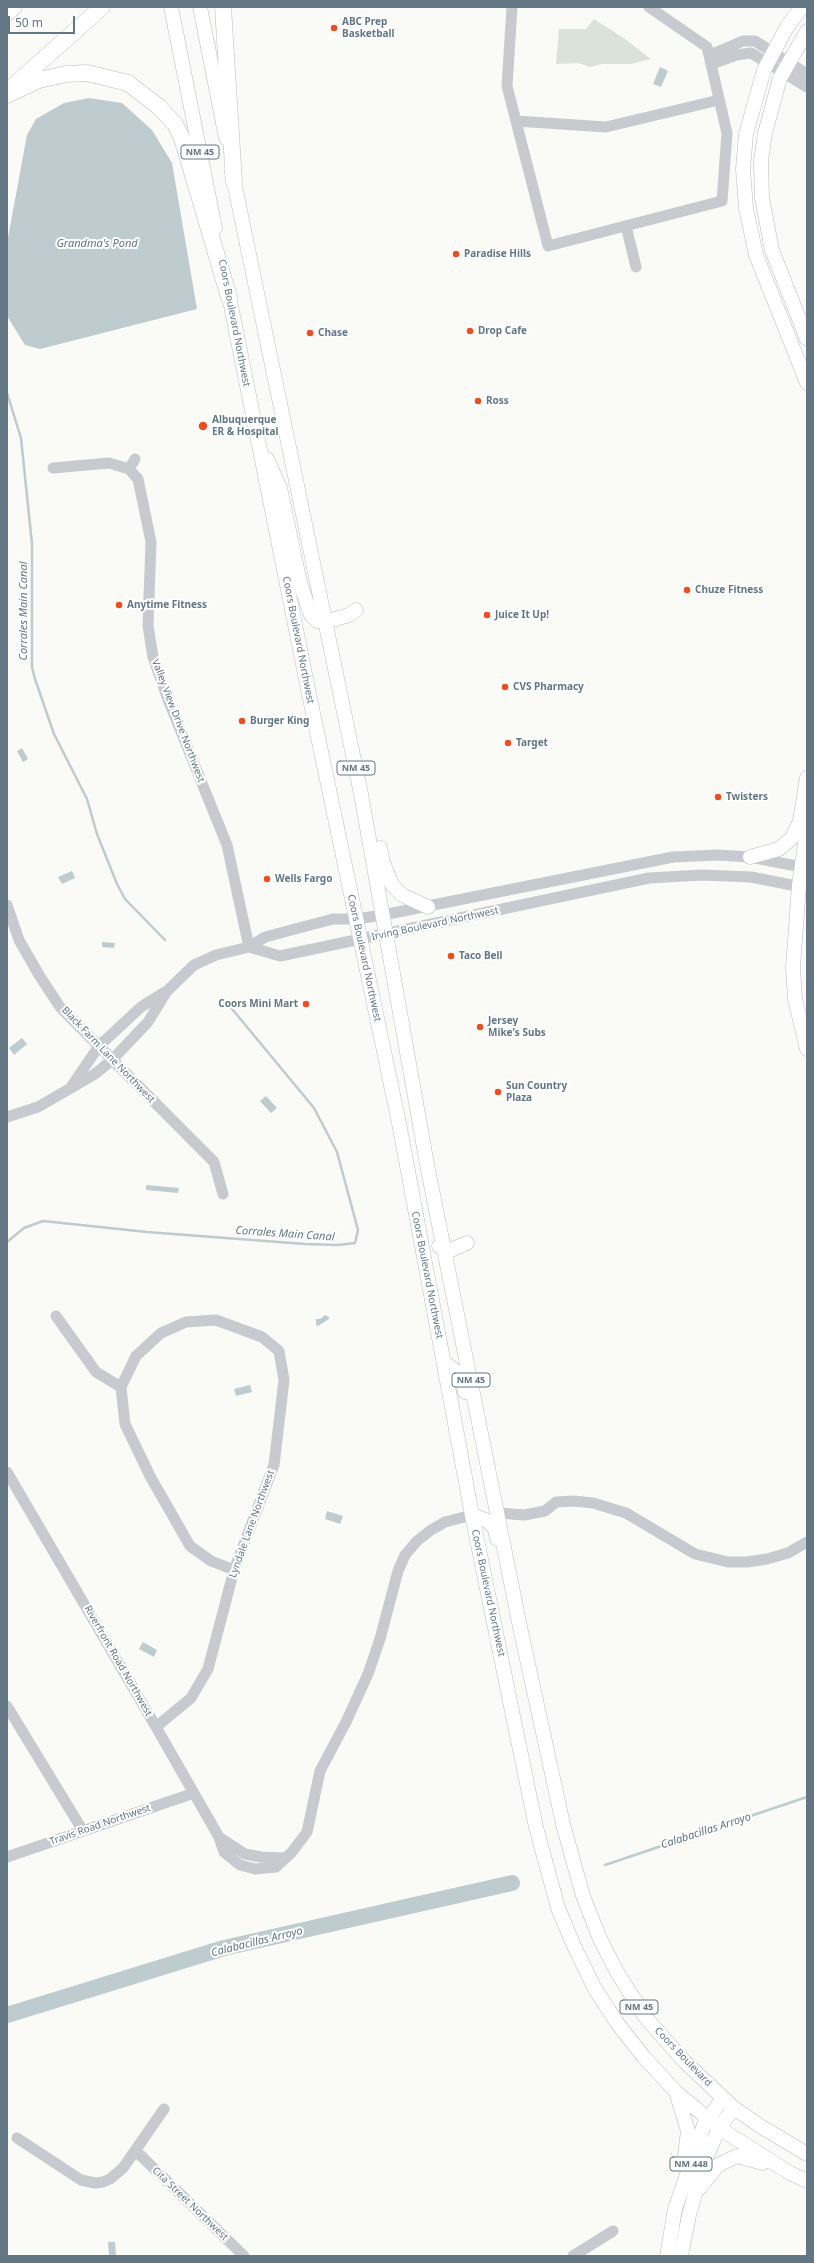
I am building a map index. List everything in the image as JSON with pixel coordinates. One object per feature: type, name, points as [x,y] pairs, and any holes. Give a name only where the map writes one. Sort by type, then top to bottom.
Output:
[{"type":"highway","points":[[7,13],[14,7]]},
{"type":"highway","points":[[7,94],[102,7]]},
{"type":"highway","points":[[223,7],[234,182]]},
{"type":"highway","points":[[7,94],[40,80],[66,74],[87,73],[128,83],[154,103],[175,124],[182,138],[229,298]]},
{"type":"main road","name":"Coors Boulevard Northwest","points":[[171,7],[406,1162],[472,1515],[536,1828],[558,1908],[588,1974],[617,2023],[643,2056],[676,2092]]},
{"type":"main road","name":"NM 45","points":[[200,7],[234,182],[361,794],[428,1170],[540,1716]]},
{"type":"main road","points":[[802,7],[787,27],[770,57],[753,102],[746,134],[743,169],[746,208],[756,254],[807,382]]},
{"type":"main road","points":[[807,31],[785,67],[770,108],[761,161],[762,198],[772,250],[807,340]]},
{"type":"main road","points":[[261,451],[269,462],[280,488],[300,583],[308,610],[316,621],[326,622],[349,615],[356,610]]},
{"type":"main road","points":[[750,857],[779,849],[792,838],[800,821],[807,778]]},
{"type":"main road","points":[[361,794],[373,806],[383,862],[392,885],[402,895],[428,907]]},
{"type":"main road","points":[[807,829],[803,887],[793,951],[793,983],[798,1015],[807,1049]]},
{"type":"main road","points":[[406,1162],[423,1192],[438,1245],[446,1252],[467,1243]]},
{"type":"main road","points":[[444,1362],[461,1375],[490,1506],[498,1513]]},
{"type":"main road","points":[[472,1515],[488,1521],[495,1529],[527,1682],[540,1716]]},
{"type":"main road","name":"Coors Boulevard","points":[[540,1716],[563,1824],[583,1896],[600,1939],[617,1972],[646,2018],[685,2062],[734,2108]]},
{"type":"main road","name":"NM 45","points":[[676,2092],[719,2128],[790,2173],[807,2181]]},
{"type":"main road","points":[[675,2209],[686,2156],[688,2131],[676,2092]]},
{"type":"main road","name":"NM 448","points":[[667,2256],[675,2209],[707,2119],[723,2098]]},
{"type":"main road","name":"NM 45","points":[[734,2108],[760,2126],[807,2154]]},
{"type":"main road","name":"NM 448","points":[[681,2256],[692,2200],[705,2160],[719,2128],[734,2108]]},
{"type":"main road","points":[[692,2200],[718,2165],[737,2156],[756,2160],[790,2173]]},
{"type":"street","points":[[512,7],[507,86],[548,246],[722,201],[726,133],[707,46],[649,7]]},
{"type":"street","points":[[711,60],[750,40],[760,43],[770,57],[785,67],[807,86]]},
{"type":"street","points":[[785,67],[807,74]]},
{"type":"street","points":[[516,121],[606,127],[720,100]]},
{"type":"street","points":[[626,226],[636,267]]},
{"type":"street","points":[[53,468],[109,463],[129,469],[135,459]]},
{"type":"street","name":"Valley View Drive Northwest","points":[[129,469],[138,479],[140,485],[151,542],[148,626],[154,661],[227,845],[249,947]]},
{"type":"street","name":"Irving Boulevard Northwest","points":[[249,947],[265,937],[309,924],[333,919],[356,919],[428,907],[657,859],[701,856],[750,857],[805,867]]},
{"type":"street","name":"Irving Boulevard Northwest","points":[[249,947],[280,956],[386,935],[649,878],[702,875],[751,877],[803,887]]},
{"type":"street","name":"Black Farm Lane Northwest","points":[[7,905],[19,940],[38,975],[60,1007],[214,1162],[223,1194]]},
{"type":"street","points":[[7,1117],[38,1107],[95,1074],[112,1060],[148,1022],[167,991],[187,970],[201,961],[216,955],[249,947]]},
{"type":"street","points":[[70,1089],[99,1046],[141,1007],[167,991]]},
{"type":"street","points":[[56,1316],[96,1372],[121,1387],[124,1424],[150,1476],[190,1546],[211,1561],[234,1570]]},
{"type":"street","name":"Lyndale Lane Northwest","points":[[121,1387],[136,1356],[161,1332],[186,1322],[216,1320],[262,1337],[279,1351],[284,1380],[274,1465],[234,1570],[208,1669],[191,1698],[156,1727]]},
{"type":"street","name":"Riverfront Road Northwest","points":[[7,1472],[194,1793],[219,1837],[224,1852],[240,1865],[256,1869],[276,1867],[285,1858]]},
{"type":"street","points":[[498,1513],[524,1515],[545,1510],[556,1502],[583,1501],[616,1508],[636,1518],[687,1550],[719,1560],[747,1562],[767,1559],[788,1553],[807,1542]]},
{"type":"street","points":[[219,1837],[245,1854],[260,1857],[285,1858],[297,1846],[306,1832],[320,1771],[346,1722],[368,1674],[380,1639],[398,1571],[405,1555],[416,1541],[431,1530],[445,1522],[472,1515]]},
{"type":"street","points":[[7,1706],[83,1831]]},
{"type":"street","name":"Travis Road Northwest","points":[[7,1857],[194,1793]]},
{"type":"street","points":[[17,2138],[74,2176],[95,2183],[110,2179],[116,2174],[136,2151],[164,2109]]},
{"type":"street","name":"Cita Street Northwest","points":[[136,2151],[244,2256]]},
{"type":"street","points":[[573,2256],[614,2231]]},
{"type":"shaded area","points":[[594,19],[625,39],[651,59],[631,64],[602,64],[590,67],[578,63],[556,64],[559,29],[586,29]]},
{"type":"water","points":[[660,67],[668,71],[661,87],[653,84]]},
{"type":"water","name":"Grandma's Pond","points":[[89,98],[122,103],[152,130],[172,163],[197,309],[40,349],[25,345],[7,316],[7,243],[27,135],[36,119],[64,103]]},
{"type":"water","points":[[22,748],[28,759],[23,762],[17,751]]},
{"type":"water","points":[[72,871],[75,878],[62,884],[58,877]]},
{"type":"water","points":[[102,942],[115,943],[114,948],[102,947]]},
{"type":"water","points":[[22,1038],[27,1044],[14,1055],[9,1048]]},
{"type":"water","points":[[266,1096],[277,1108],[271,1113],[260,1101]]},
{"type":"water","points":[[146,1185],[179,1188],[178,1193],[146,1190]]},
{"type":"water","points":[[325,1315],[329,1317],[329,1319],[318,1326],[316,1325],[316,1319],[320,1319]]},
{"type":"water","points":[[250,1385],[252,1392],[236,1396],[234,1389]]},
{"type":"water","points":[[327,1511],[343,1516],[340,1524],[325,1519]]},
{"type":"water","points":[[143,1642],[157,1650],[154,1657],[139,1649]]},
{"type":"water","points":[[108,2242],[115,2242],[116,2256],[109,2256]]},
{"type":"waterway","name":"Corrales Main Canal","points":[[7,393],[21,438],[32,544],[32,667],[35,679],[54,734],[87,799],[97,834],[117,884],[125,899],[165,940]]},
{"type":"waterway","name":"Corrales Main Canal","points":[[7,1242],[24,1228],[43,1221],[147,1232],[305,1244],[338,1245],[355,1243],[358,1230],[337,1152],[314,1108],[223,998]]},
{"type":"waterway","name":"Calabacillas Arroyo","points":[[605,1865],[807,1797]]},
{"type":"waterway","name":"Calabacillas Arroyo","points":[[7,2015],[224,1948],[512,1883]]},
{"type":"place","name":"ABC Prep Basketball","points":[[334,28]]},
{"type":"place","name":"Paradise Hills","points":[[456,254]]},
{"type":"place","name":"Drop Cafe","points":[[470,331]]},
{"type":"place","name":"Chase","points":[[310,333]]},
{"type":"place","name":"Ross","points":[[478,401]]},
{"type":"place","name":"Albuquerque ER & Hospital","points":[[203,426]]},
{"type":"place","name":"Chuze Fitness","points":[[687,590]]},
{"type":"place","name":"Anytime Fitness","points":[[119,605]]},
{"type":"place","name":"Juice It Up!","points":[[487,615]]},
{"type":"place","name":"CVS Pharmacy","points":[[505,687]]},
{"type":"place","name":"Burger King","points":[[242,721]]},
{"type":"place","name":"Target","points":[[508,743]]},
{"type":"place","name":"Twisters","points":[[718,797]]},
{"type":"place","name":"Wells Fargo","points":[[267,879]]},
{"type":"place","name":"Taco Bell","points":[[451,956]]},
{"type":"place","name":"Coors Mini Mart","points":[[306,1004]]},
{"type":"place","name":"Jersey Mike's Subs","points":[[480,1027]]},
{"type":"place","name":"Sun Country Plaza","points":[[498,1092]]}]
